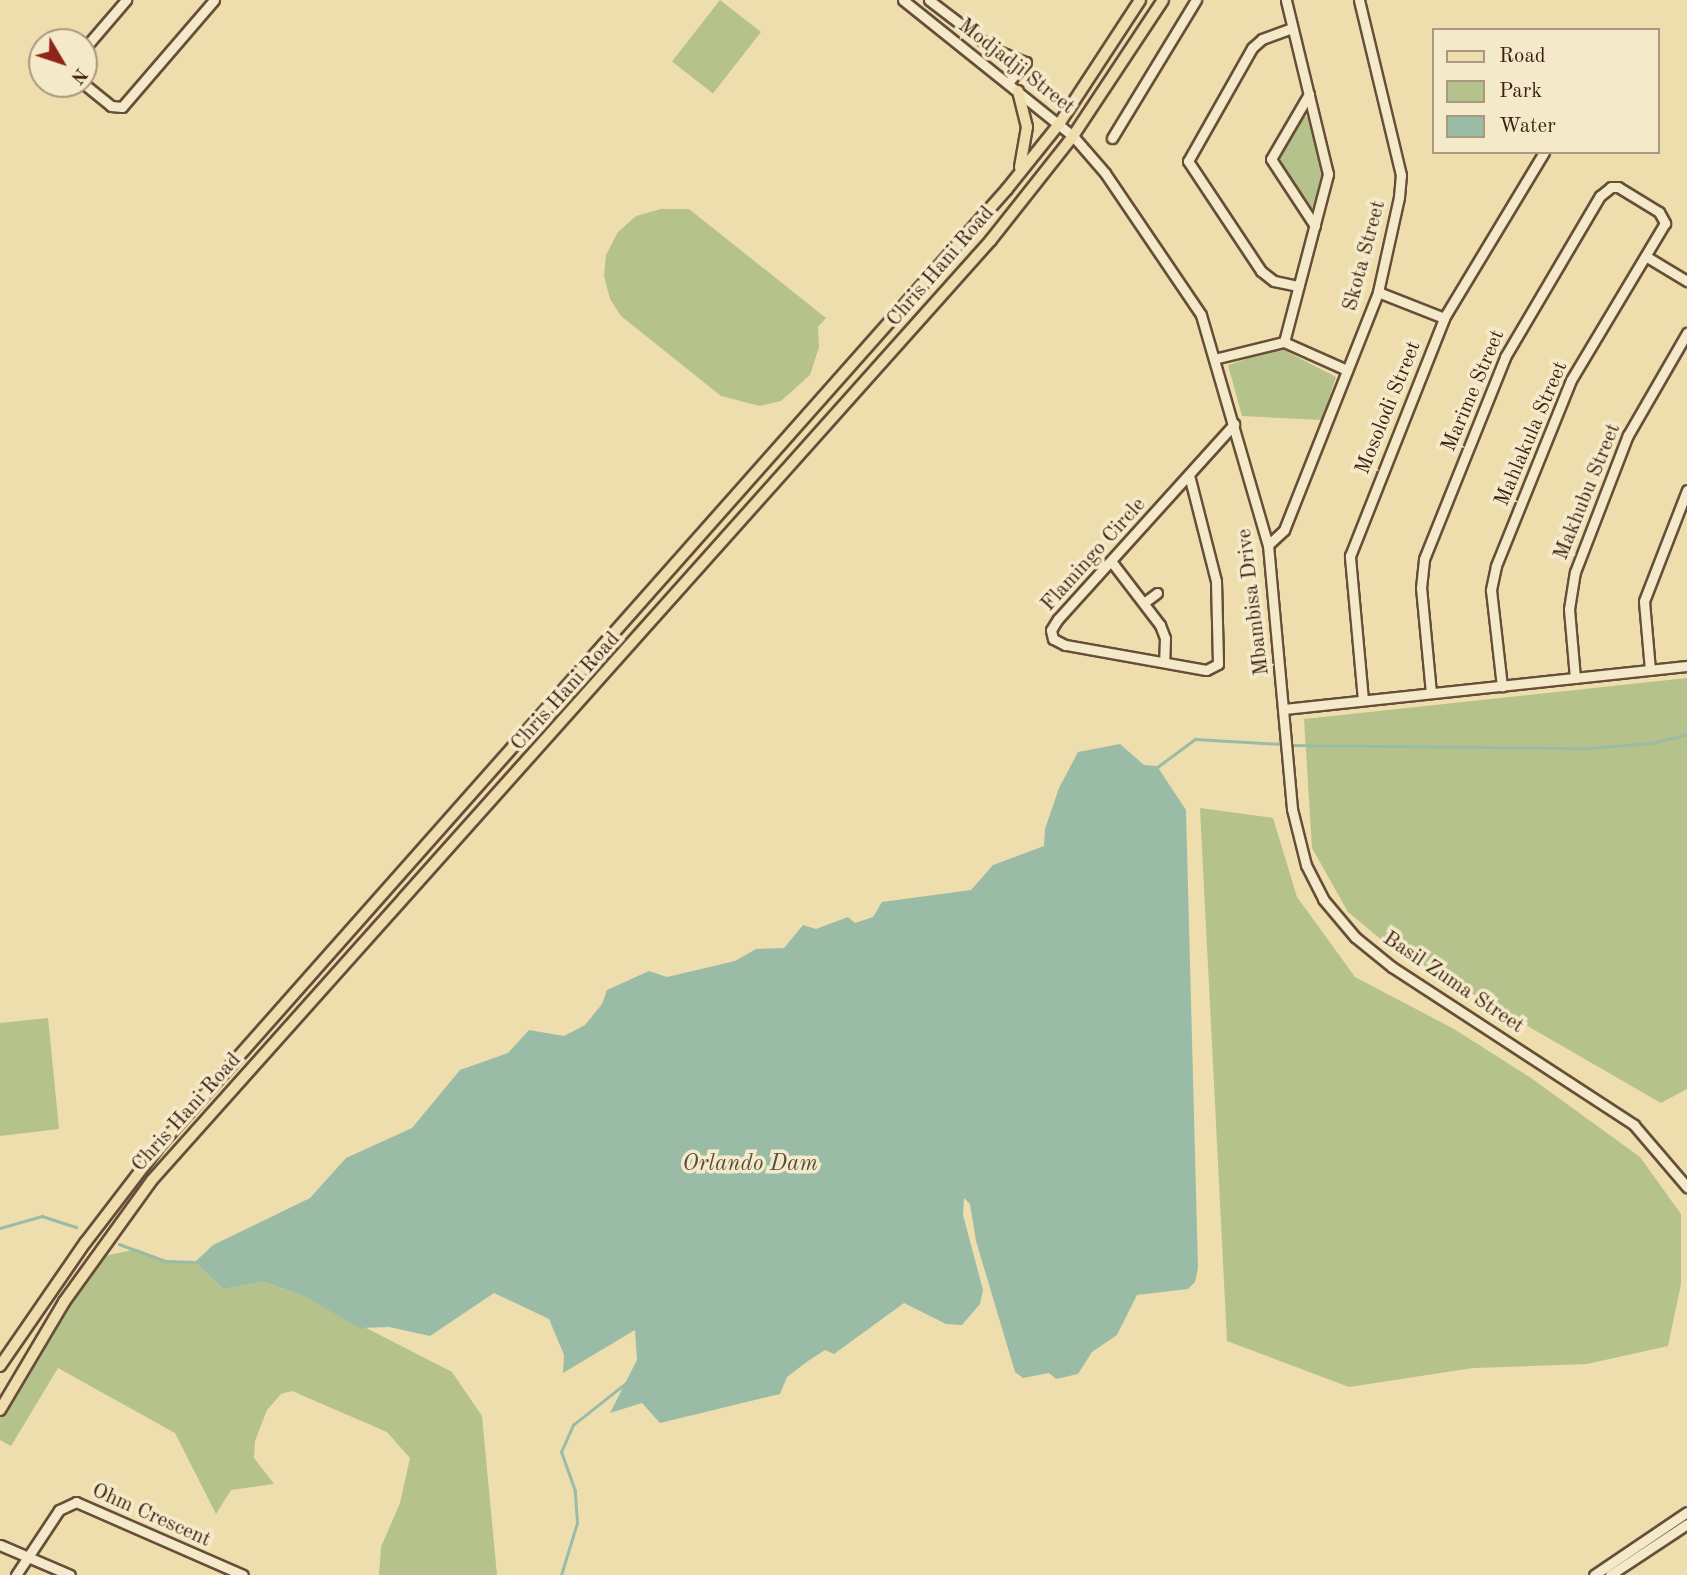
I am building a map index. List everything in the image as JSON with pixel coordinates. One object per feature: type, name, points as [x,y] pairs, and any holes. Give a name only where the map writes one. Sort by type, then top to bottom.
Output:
[{"type":"main road","name":"Chris Hani Road","points":[[0,1366],[122,1193],[342,938],[1017,177],[1059,124],[1140,0]]},
{"type":"main road","name":"Chris Hani Road","points":[[0,1410],[64,1302],[152,1180],[360,953],[982,250],[1073,136],[1163,0]]},
{"type":"main road","points":[[1013,87],[1027,139],[1017,177]]},
{"type":"main road","points":[[342,938],[360,953]]},
{"type":"street","points":[[98,33],[126,0]]},
{"type":"street","points":[[98,95],[111,106],[122,107],[214,0]]},
{"type":"street","name":"Modjadji Street","points":[[903,0],[1073,136]]},
{"type":"street","points":[[929,0],[993,49],[1026,62],[1013,87]]},
{"type":"street","points":[[1112,138],[1196,0]]},
{"type":"street","points":[[1284,342],[1328,174],[1286,0]]},
{"type":"street","name":"Skota Street","points":[[1268,545],[1284,530],[1378,292],[1401,174],[1359,0]]},
{"type":"street","points":[[1292,28],[1262,39],[1252,48],[1188,161],[1262,271],[1274,281],[1298,286]]},
{"type":"street","points":[[1309,94],[1271,159],[1315,226]]},
{"type":"street","name":"Mbambisa Drive","points":[[1073,136],[1195,304],[1234,424],[1268,545],[1284,709]]},
{"type":"street","name":"Mosolodi Street","points":[[1363,700],[1348,564],[1444,318],[1543,154]]},
{"type":"street","name":"Marime Street","points":[[1431,693],[1420,574],[1499,367],[1606,189],[1618,187],[1662,215],[1663,229],[1647,257]]},
{"type":"street","points":[[1647,257],[1687,281]]},
{"type":"street","name":"Mahlakula Street","points":[[1503,686],[1491,590],[1496,566],[1571,380],[1647,257]]},
{"type":"street","points":[[1378,292],[1444,318]]},
{"type":"street","name":"Makhubu Street","points":[[1576,678],[1569,609],[1575,572],[1628,435],[1687,333]]},
{"type":"street","points":[[1214,359],[1284,342],[1347,370]]},
{"type":"street","name":"Flamingo Circle","points":[[1189,475],[1216,581],[1221,660],[1206,670],[1065,645],[1051,636],[1058,619],[1234,424]]},
{"type":"street","points":[[1650,670],[1644,601],[1687,490]]},
{"type":"street","points":[[1111,561],[1146,602],[1164,633],[1164,662]]},
{"type":"street","points":[[1146,602],[1157,593]]},
{"type":"street","points":[[1284,709],[1687,666]]},
{"type":"street","name":"Basil Zuma Street","points":[[1284,709],[1292,809],[1301,852],[1318,889],[1339,920],[1383,960],[1615,1110],[1652,1141],[1687,1187]]},
{"type":"street","name":"Ohm Crescent","points":[[16,1575],[59,1510],[76,1502],[243,1575]]},
{"type":"street","points":[[1594,1575],[1687,1512]]},
{"type":"street","points":[[1610,1575],[1687,1524]]},
{"type":"street","points":[[0,1545],[70,1575]]},
{"type":"green space","points":[[720,0],[761,32],[713,93],[672,61]]},
{"type":"green space","points":[[1301,115],[1311,118],[1324,178],[1312,208],[1306,206],[1275,159]]},
{"type":"green space","points":[[661,209],[689,209],[826,318],[818,327],[819,347],[810,375],[781,401],[760,406],[721,396],[621,316],[610,299],[604,276],[606,255],[618,232],[636,216]]},
{"type":"green space","points":[[1280,348],[1336,377],[1322,420],[1242,416],[1228,365]]},
{"type":"green space","points":[[1687,678],[1687,1089],[1661,1103],[1389,946],[1348,912],[1312,848],[1304,719]]},
{"type":"green space","points":[[1200,808],[1273,818],[1297,897],[1355,977],[1454,1029],[1531,1078],[1640,1157],[1681,1214],[1681,1284],[1668,1346],[1587,1364],[1473,1368],[1349,1387],[1227,1341]]},
{"type":"green space","points":[[48,1018],[59,1129],[0,1136],[0,1023]]},
{"type":"green space","points":[[137,1249],[166,1261],[195,1262],[223,1289],[264,1282],[304,1296],[452,1372],[482,1416],[497,1575],[379,1575],[381,1547],[400,1503],[410,1458],[387,1432],[292,1391],[281,1394],[267,1410],[255,1441],[254,1458],[274,1484],[231,1490],[216,1514],[175,1433],[58,1368],[11,1446],[0,1440],[0,1417],[15,1384],[95,1258]]},
{"type":"water","name":"Orlando Dam","points":[[1120,744],[1144,765],[1157,766],[1186,810],[1198,1268],[1195,1282],[1188,1289],[1137,1295],[1117,1335],[1092,1352],[1078,1374],[1056,1379],[1049,1373],[1023,1378],[1015,1372],[976,1241],[970,1204],[964,1198],[963,1215],[983,1290],[980,1304],[962,1325],[946,1324],[904,1303],[834,1354],[825,1350],[808,1361],[787,1377],[780,1394],[660,1423],[642,1403],[610,1413],[637,1360],[635,1330],[563,1373],[564,1355],[549,1319],[494,1293],[430,1336],[389,1327],[360,1328],[304,1296],[264,1282],[223,1289],[195,1262],[213,1245],[310,1198],[346,1158],[412,1128],[460,1070],[508,1053],[529,1030],[564,1036],[585,1025],[602,1004],[607,990],[649,971],[667,977],[735,961],[756,949],[784,948],[803,925],[816,929],[848,917],[855,923],[873,917],[882,902],[971,890],[993,865],[1044,846],[1045,829],[1059,788],[1078,752]]},
{"type":"waterway","points":[[1289,745],[1588,748],[1652,743],[1687,734]]},
{"type":"waterway","points":[[1156,768],[1195,739],[1283,744]]},
{"type":"waterway","points":[[0,1228],[42,1216],[76,1227]]},
{"type":"waterway","points":[[119,1244],[166,1261],[195,1262]]},
{"type":"waterway","points":[[561,1575],[577,1523],[575,1491],[561,1452],[573,1425],[626,1383]]}]
